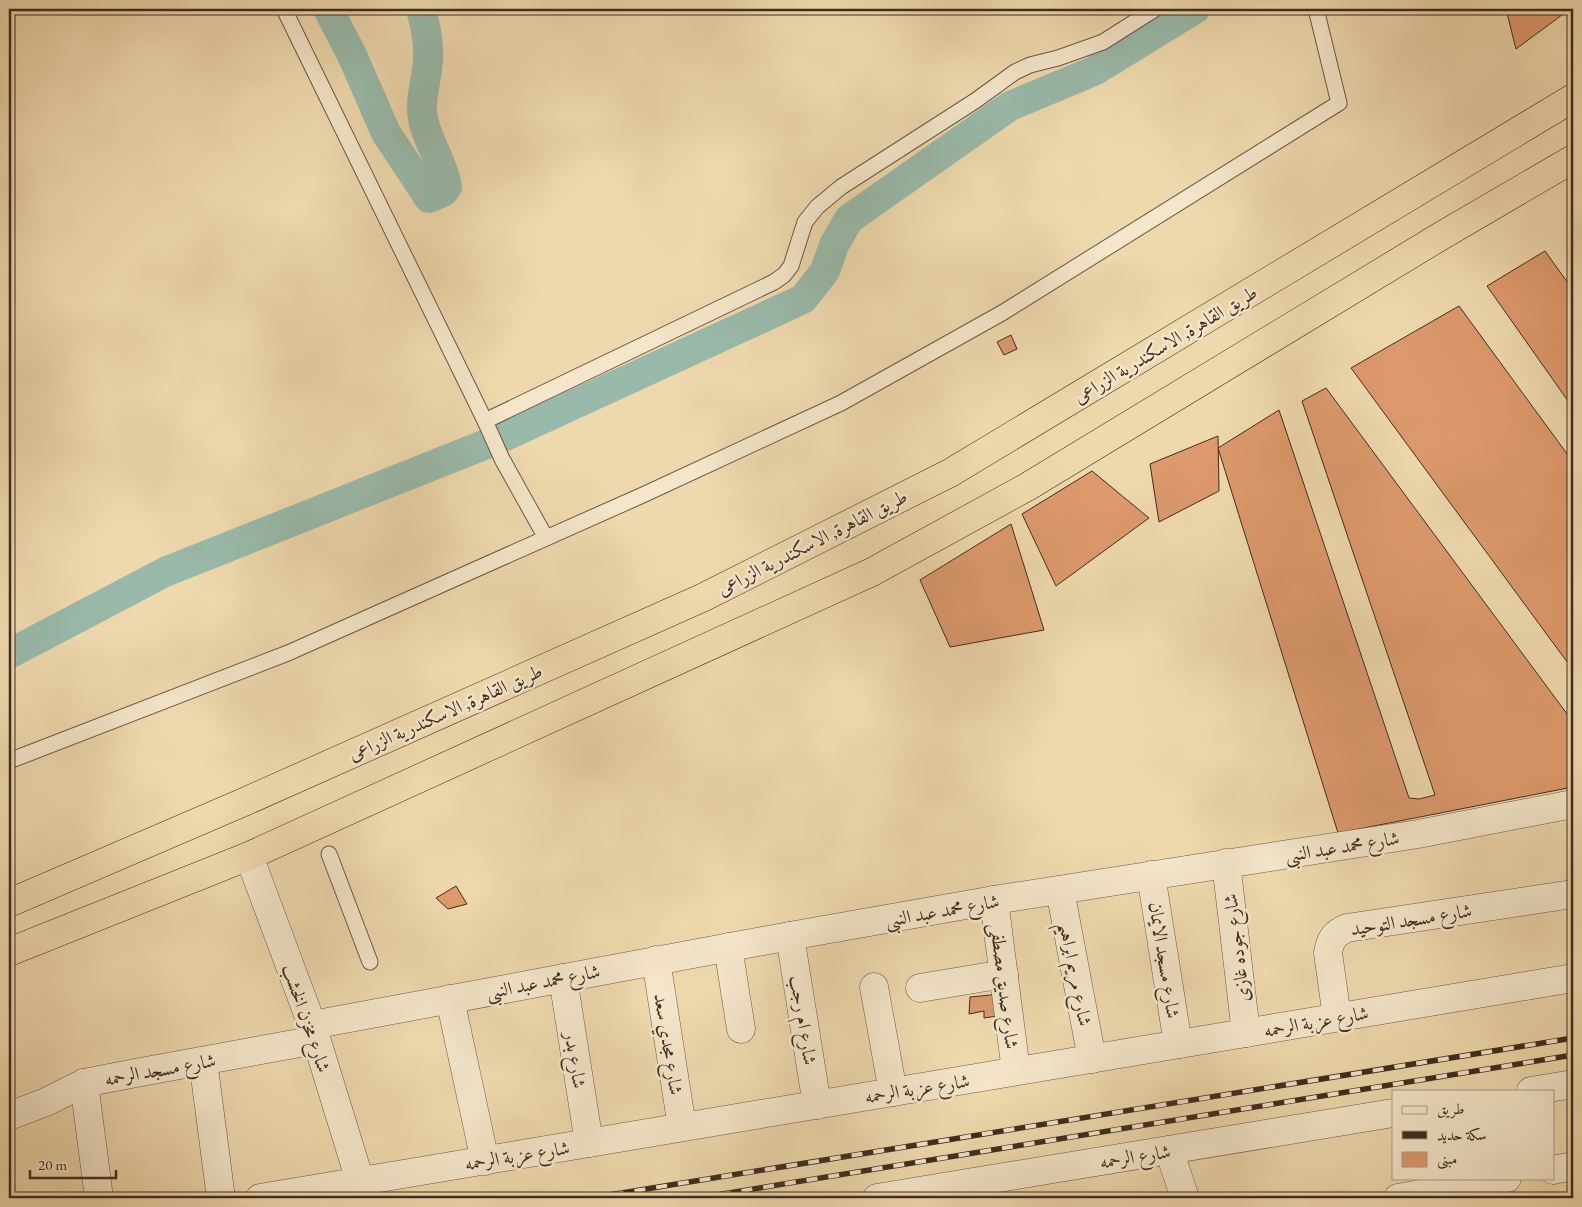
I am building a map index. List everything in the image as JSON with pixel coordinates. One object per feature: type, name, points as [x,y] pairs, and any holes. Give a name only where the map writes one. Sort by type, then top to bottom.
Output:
[{"type":"highway","name":"طريق القاهرة, الاسكندرية الزراعى","points":[[9,903],[244,802],[702,598],[950,473],[1573,98]]},
{"type":"highway","points":[[9,952],[249,856],[872,572],[1027,487],[1441,236],[1573,159]]},
{"type":"street","name":"شارع محمد عبد النبى","points":[[314,1033],[450,999],[656,960],[994,900],[1418,834],[1573,804]]},
{"type":"street","name":"شارع مخزن الخشب","points":[[249,856],[314,1033],[360,1181]]},
{"type":"street","name":"شارع جوده غازى","points":[[1226,863],[1246,1033]]},
{"type":"street","name":"شارع مسجد الايمان","points":[[1151,875],[1178,1044]]},
{"type":"street","name":"شارع مريم ابراهيم","points":[[1060,890],[1092,1058]]},
{"type":"street","name":"شارع مسجد التوحيد","points":[[1337,1017],[1328,952],[1332,937],[1338,932],[1347,928],[1573,894]]},
{"type":"street","name":"شارع صديق مصطفى","points":[[994,900],[1016,1071]]},
{"type":"street","name":"شارع ام رجب","points":[[790,936],[817,1104]]},
{"type":"street","points":[[728,947],[741,1029]]},
{"type":"street","name":"شارع مجدي سعد","points":[[656,960],[682,1127]]},
{"type":"street","points":[[920,988],[1004,974]]},
{"type":"street","name":"شارع بدر","points":[[563,978],[589,1143]]},
{"type":"street","name":"شارع عزبة الرحمه","points":[[260,1198],[1573,978]]},
{"type":"street","points":[[874,987],[893,1092]]},
{"type":"street","points":[[450,999],[485,1161]]},
{"type":"street","name":"شارع مسجد الرحمه","points":[[9,1116],[46,1102],[84,1083],[203,1061],[314,1033]]},
{"type":"street","points":[[203,1061],[221,1198]]},
{"type":"street","points":[[84,1083],[99,1198]]},
{"type":"street","points":[[1537,1090],[1573,1084]]},
{"type":"street","name":"شارع الرحمه","points":[[877,1198],[962,1191],[1169,1150],[1392,1114]]},
{"type":"street","points":[[1169,1150],[1185,1198]]},
{"type":"street","points":[[1554,1170],[1573,1166]]},
{"type":"street","points":[[1402,1198],[1475,1192],[1502,1180]]},
{"type":"lane","points":[[284,9],[502,459],[546,538]]},
{"type":"lane","points":[[485,421],[774,282],[784,275],[791,266],[805,222],[817,207],[841,187],[975,101],[1015,72],[1030,65],[1058,58],[1103,42],[1155,9]]},
{"type":"lane","points":[[9,761],[288,653],[644,494],[841,403],[1002,313],[1339,103],[1316,9]]},
{"type":"lane","points":[[328,854],[370,962]]},
{"type":"building","points":[[1506,9],[1570,9],[1516,49]]},
{"type":"building","points":[[1545,251],[1573,290],[1573,408],[1487,286]]},
{"type":"building","points":[[1459,306],[1573,462],[1573,670],[1351,368]]},
{"type":"building","points":[[1011,335],[1017,349],[1004,355],[997,342]]},
{"type":"building","points":[[1326,388],[1573,722],[1573,787],[1338,833],[1218,448],[1279,410],[1409,798],[1419,799],[1435,795],[1302,401]]},
{"type":"building","points":[[1218,436],[1219,491],[1159,522],[1150,464]]},
{"type":"building","points":[[1092,471],[1149,518],[1056,586],[1022,514]]},
{"type":"building","points":[[1011,524],[1044,630],[950,647],[920,580]]},
{"type":"building","points":[[456,886],[467,904],[448,909],[436,898]]},
{"type":"building","points":[[1001,994],[1003,1015],[984,1018],[984,1011],[969,1014],[970,997]]},
{"type":"waterway","points":[[328,9],[352,55],[386,133],[429,198],[443,192],[447,187],[442,168],[423,121],[422,111],[428,52],[421,9]]},
{"type":"waterway","points":[[9,654],[165,572],[499,439],[803,299],[825,271],[834,245],[849,219],[1010,106],[1094,71],[1195,9]]},
{"type":"railway","points":[[591,1198],[1573,1038]]},
{"type":"railway","points":[[698,1198],[1573,1055]]}]
